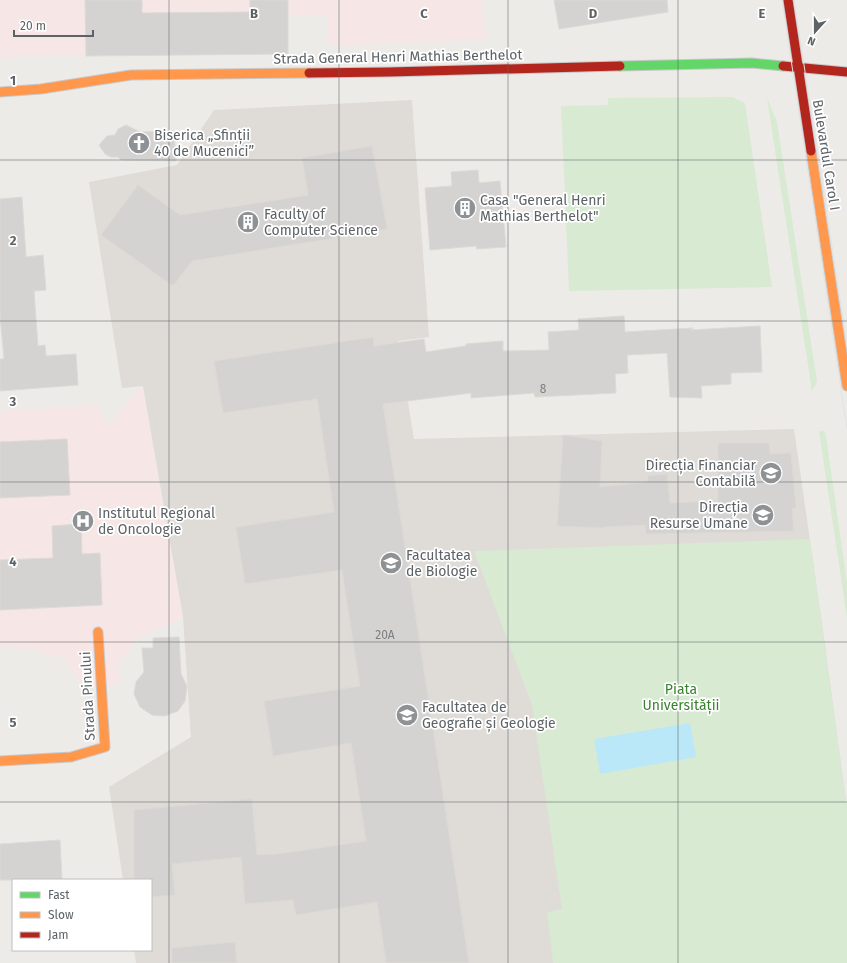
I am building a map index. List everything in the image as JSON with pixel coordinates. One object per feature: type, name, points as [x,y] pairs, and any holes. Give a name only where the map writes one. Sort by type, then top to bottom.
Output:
[{"type":"street","name":"Bulevardul Carol I","points":[[788,0],[847,386]]},
{"type":"street","name":"Strada General Henri Mathias Berthelot","points":[[0,92],[41,89],[131,76],[752,64],[847,72]]},
{"type":"street","name":"Strada Pinului","points":[[0,761],[71,757],[105,747],[98,632]]},
{"type":"shaded area","points":[[0,0],[481,0],[487,39],[328,46],[328,16],[288,15],[288,54],[86,56],[67,54],[0,57]]},
{"type":"shaded area","points":[[412,100],[429,337],[398,341],[414,439],[794,429],[847,808],[847,963],[136,963],[134,951],[152,951],[152,879],[123,879],[109,787],[191,737],[183,617],[143,386],[122,388],[89,182],[177,165],[214,110]]},
{"type":"shaded area","name":"Institutul Regional de Oncologie","points":[[142,386],[183,617],[137,639],[119,662],[119,684],[83,688],[65,658],[24,648],[0,648],[0,411],[99,405],[107,426]]},
{"type":"green space","points":[[732,97],[745,103],[772,287],[569,291],[561,106],[608,105],[608,98]]},
{"type":"green space","points":[[767,98],[777,122],[817,382],[812,391]]},
{"type":"green space","points":[[819,431],[824,431],[826,436],[847,583],[847,618]]},
{"type":"green space","name":"Piata Universității","points":[[810,539],[847,808],[847,963],[553,963],[547,912],[562,909],[532,705],[474,551]]},
{"type":"water","points":[[690,723],[696,757],[600,774],[594,739]]},
{"type":"building","points":[[85,0],[142,0],[142,13],[250,12],[250,0],[288,0],[288,54],[86,56]]},
{"type":"building","points":[[554,0],[667,0],[668,12],[559,29]]},
{"type":"building","name":"Biserica „Sfinții 40 de Mucenici”","points":[[126,125],[140,132],[174,131],[176,161],[121,160],[118,157],[111,157],[105,154],[99,145],[107,136],[115,135],[118,129]]},
{"type":"building","name":"Faculty of Computer Science","points":[[372,146],[387,229],[192,261],[173,286],[101,235],[138,185],[180,215],[308,195],[302,158]]},
{"type":"building","name":"Casa \"General Henri Mathias Berthelot\"","points":[[478,170],[479,183],[500,181],[506,247],[477,249],[476,246],[430,250],[425,188],[452,186],[451,172]]},
{"type":"building","points":[[22,197],[26,257],[43,255],[46,290],[34,291],[38,346],[45,345],[46,356],[76,354],[78,385],[0,391],[0,359],[4,359],[0,316],[0,199]]},
{"type":"building","points":[[624,316],[625,332],[760,326],[762,372],[731,373],[731,384],[701,386],[702,398],[670,397],[667,353],[627,355],[628,373],[615,374],[616,393],[535,397],[534,393],[471,398],[471,393],[383,404],[469,963],[386,963],[377,902],[296,915],[293,900],[245,904],[241,857],[172,864],[175,895],[152,897],[152,879],[134,879],[134,810],[252,799],[257,855],[271,855],[366,841],[351,743],[273,756],[264,701],[360,686],[342,570],[245,584],[236,527],[334,512],[317,399],[223,413],[214,361],[373,337],[374,346],[424,339],[426,352],[466,346],[466,344],[503,341],[503,351],[549,350],[548,332],[579,330],[578,319]]},
{"type":"building","points":[[563,435],[602,441],[600,487],[647,482],[648,476],[667,474],[670,503],[718,501],[718,443],[769,443],[770,454],[791,453],[796,509],[792,508],[794,531],[646,534],[645,525],[604,528],[557,526]]},
{"type":"building","points":[[67,439],[70,495],[0,498],[0,442]]},
{"type":"building","points":[[81,524],[82,554],[100,553],[102,605],[0,610],[0,560],[53,558],[52,526]]},
{"type":"building","points":[[179,637],[181,674],[187,686],[185,701],[178,711],[165,716],[152,715],[140,707],[134,694],[136,682],[144,672],[142,648],[153,648],[153,638]]},
{"type":"building","points":[[60,840],[62,879],[0,880],[0,844]]},
{"type":"building","points":[[235,942],[237,963],[172,963],[172,948]]},
{"type":"tram line","points":[[782,0],[847,429]]},
{"type":"tram line","points":[[794,0],[847,344]]},
{"type":"traffic: fast","points":[[620,66],[752,63],[783,66]]},
{"type":"traffic: slow","points":[[0,92],[41,89],[131,75],[309,73]]},
{"type":"traffic: slow","points":[[811,151],[847,386]]},
{"type":"traffic: slow","points":[[0,761],[71,757],[105,747],[98,632]]},
{"type":"traffic: jam","points":[[788,0],[811,151]]},
{"type":"traffic: jam","points":[[309,73],[620,66]]},
{"type":"traffic: jam","points":[[783,66],[847,72]]},
{"type":"place","name":"Biserica „Sfinții 40 de Mucenici”","points":[[139,143]]},
{"type":"place","name":"Casa \"General Henri Mathias Berthelot\"","points":[[465,208]]},
{"type":"place","name":"Faculty of Computer Science","points":[[248,222]]},
{"type":"place","name":"Direcția Financiar Contabilă","points":[[771,473]]},
{"type":"place","name":"Direcția Resurse Umane","points":[[763,515]]},
{"type":"place","name":"Institutul Regional de Oncologie","points":[[83,521]]},
{"type":"place","name":"Facultatea de Biologie","points":[[391,563]]},
{"type":"place","name":"Facultatea de Geografie și Geologie","points":[[407,715]]}]
